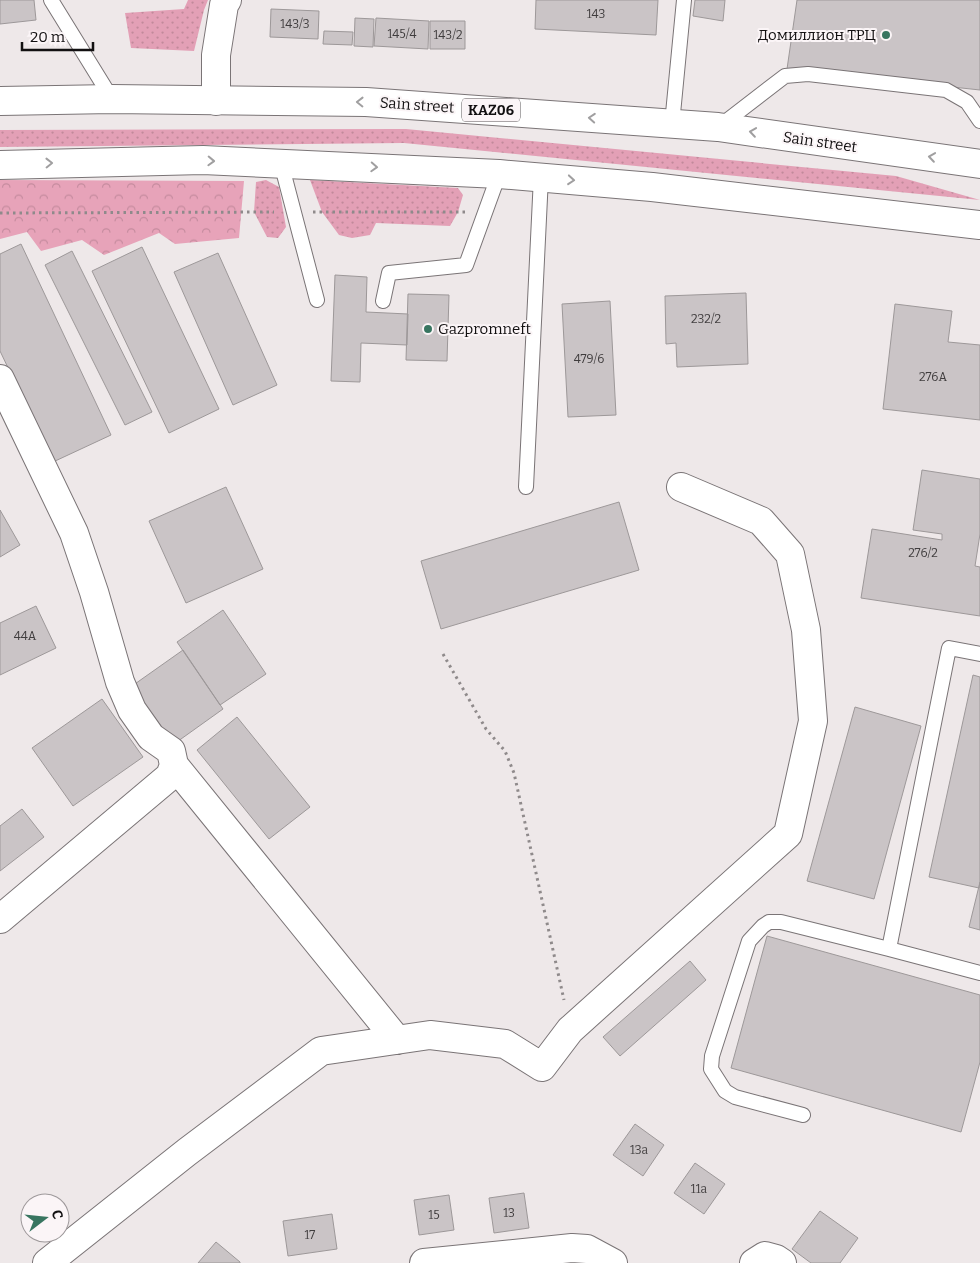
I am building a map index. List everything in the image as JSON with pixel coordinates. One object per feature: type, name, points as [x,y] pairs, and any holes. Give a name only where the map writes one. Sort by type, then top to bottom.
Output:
[{"type":"main road","points":[[216,101],[216,55],[224,5],[227,0]]},
{"type":"main road","name":"Sain street","points":[[0,101],[366,102],[718,127],[980,164]]},
{"type":"main road","points":[[0,164],[203,160],[499,174],[652,187],[980,225]]},
{"type":"main road","points":[[0,379],[10,423],[74,533],[94,592],[120,682],[132,710],[151,737],[171,751],[174,765],[397,1040]]},
{"type":"main road","points":[[47,1263],[187,1152],[321,1051],[430,1036],[505,1044],[542,1067],[570,1030],[788,834],[813,721],[806,630],[790,554],[761,521],[681,487]]},
{"type":"main road","points":[[0,919],[170,776],[174,765]]},
{"type":"main road","points":[[424,1263],[572,1248],[587,1249],[613,1263]]},
{"type":"lane","points":[[51,0],[112,100]]},
{"type":"lane","points":[[672,124],[684,0]]},
{"type":"lane","points":[[718,127],[785,76],[808,74],[946,90],[966,102],[980,121]]},
{"type":"lane","points":[[281,163],[317,300]]},
{"type":"lane","points":[[383,301],[389,273],[466,265],[499,174]]},
{"type":"lane","points":[[526,487],[541,177]]},
{"type":"lane","points":[[888,949],[949,648],[980,654]]},
{"type":"lane","points":[[803,1115],[735,1097],[725,1091],[710,1070],[712,1056],[749,941],[769,922],[781,922],[980,974]]},
{"type":"path","points":[[0,213],[485,212]]},
{"type":"path","points":[[443,654],[486,729],[505,752],[514,773],[570,1030]]},
{"type":"shaded area","points":[[188,0],[208,0],[194,51],[131,48],[125,13],[184,9]]},
{"type":"shaded area","points":[[406,129],[896,176],[980,200],[404,143],[0,147],[0,130]]},
{"type":"shaded area","points":[[266,180],[279,187],[286,227],[278,238],[267,237],[254,212],[256,182]]},
{"type":"shaded area","points":[[310,180],[458,188],[463,195],[458,212],[450,226],[376,223],[370,235],[352,238],[339,235],[322,212]]},
{"type":"green space","points":[[0,180],[244,181],[239,238],[175,244],[159,233],[104,255],[82,240],[41,251],[27,232],[0,239]]},
{"type":"building","points":[[0,0],[34,0],[36,20],[0,24]]},
{"type":"building","points":[[536,0],[658,0],[656,35],[535,29]]},
{"type":"building","points":[[695,0],[725,0],[723,21],[693,16]]},
{"type":"building","name":"Домиллион ТРЦ","points":[[797,0],[980,0],[980,90],[787,69]]},
{"type":"building","points":[[271,9],[319,11],[318,39],[270,37]]},
{"type":"building","points":[[355,18],[374,19],[373,47],[354,46]]},
{"type":"building","points":[[376,18],[429,21],[428,49],[374,46]]},
{"type":"building","points":[[430,21],[465,21],[465,49],[430,49]]},
{"type":"building","points":[[324,31],[353,32],[352,45],[323,44]]},
{"type":"building","points":[[21,244],[111,435],[53,462],[0,351],[0,254]]},
{"type":"building","points":[[142,247],[219,409],[169,433],[92,271]]},
{"type":"building","points":[[72,251],[152,412],[125,425],[45,265]]},
{"type":"building","points":[[218,253],[277,385],[233,405],[174,272]]},
{"type":"building","points":[[335,275],[367,277],[366,312],[408,314],[407,345],[361,343],[360,382],[331,381]]},
{"type":"building","points":[[746,293],[748,364],[677,367],[676,343],[666,344],[665,296]]},
{"type":"building","name":"Gazpromneft","points":[[408,294],[449,295],[447,361],[406,360]]},
{"type":"building","points":[[610,301],[616,415],[568,417],[562,304]]},
{"type":"building","points":[[895,304],[952,311],[948,342],[980,345],[980,420],[883,409]]},
{"type":"building","points":[[922,470],[980,479],[980,534],[975,566],[980,567],[980,616],[861,598],[872,529],[942,540],[942,534],[913,530]]},
{"type":"building","points":[[226,487],[263,569],[186,603],[149,521]]},
{"type":"building","points":[[619,502],[639,570],[441,629],[421,561]]},
{"type":"building","points":[[0,510],[20,545],[0,557]]},
{"type":"building","points":[[36,606],[56,648],[0,675],[0,623]]},
{"type":"building","points":[[223,610],[266,674],[220,705],[177,642]]},
{"type":"building","points":[[183,650],[223,709],[174,744],[132,686]]},
{"type":"building","points":[[973,675],[980,677],[979,888],[929,877]]},
{"type":"building","points":[[102,699],[143,757],[73,806],[32,748]]},
{"type":"building","points":[[855,707],[921,726],[874,899],[807,881]]},
{"type":"building","points":[[237,717],[310,807],[269,839],[197,750]]},
{"type":"building","points":[[22,809],[44,837],[0,871],[0,826]]},
{"type":"building","points":[[980,882],[980,930],[969,927]]},
{"type":"building","points":[[767,936],[980,995],[980,1062],[961,1132],[731,1068]]},
{"type":"building","points":[[690,961],[706,980],[620,1056],[603,1037]]},
{"type":"building","points":[[635,1124],[664,1145],[643,1176],[613,1155]]},
{"type":"building","points":[[695,1163],[725,1184],[704,1214],[674,1193]]},
{"type":"building","points":[[524,1193],[529,1228],[494,1233],[489,1198]]},
{"type":"building","points":[[449,1195],[454,1230],[419,1235],[414,1200]]},
{"type":"building","points":[[820,1211],[858,1238],[840,1263],[811,1263],[792,1249]]},
{"type":"building","points":[[332,1214],[337,1249],[288,1256],[283,1221]]},
{"type":"building","points":[[216,1242],[240,1262],[240,1263],[198,1263]]},
{"type":"place","name":"Домиллион ТРЦ","points":[[886,35]]},
{"type":"place","name":"Gazpromneft","points":[[428,329]]}]
